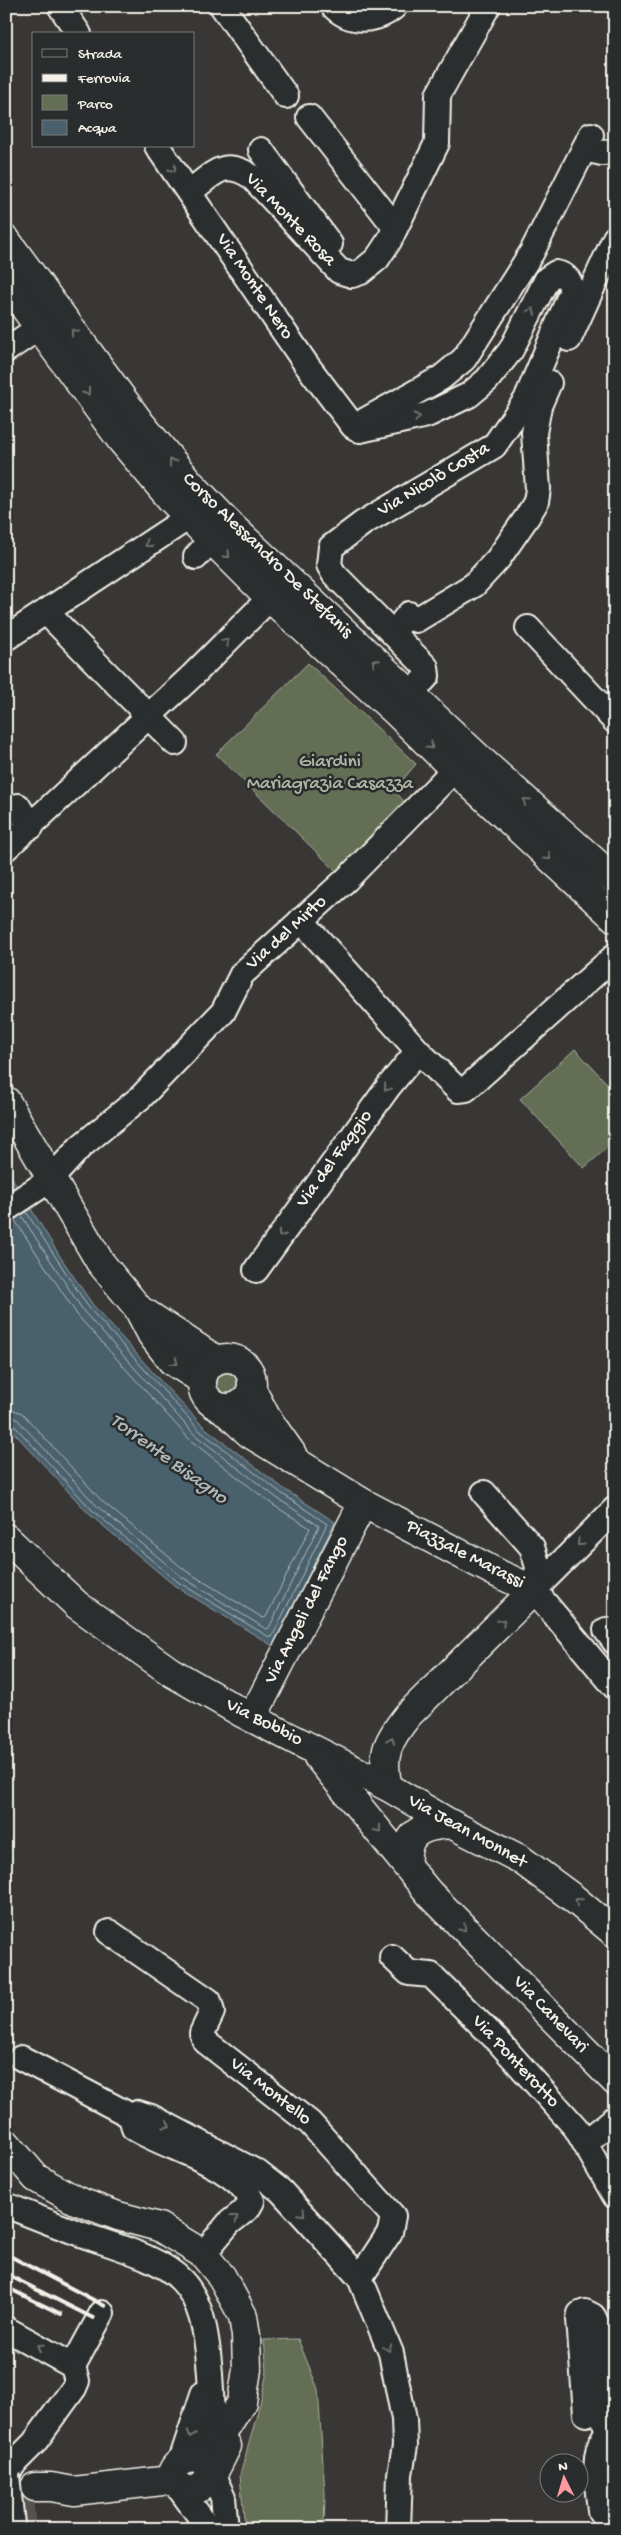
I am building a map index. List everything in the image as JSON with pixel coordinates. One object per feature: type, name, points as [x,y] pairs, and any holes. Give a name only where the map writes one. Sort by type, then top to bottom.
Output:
[{"type":"main road","name":"Corso Alessandro De Stefanis","points":[[6,240],[141,424],[189,482],[403,703],[454,770],[615,918]]},
{"type":"main road","name":"Corso Alessandro De Stefanis","points":[[6,282],[40,326],[121,440],[188,517],[270,598],[403,703],[615,880]]},
{"type":"main road","name":"Piazzale Marassi","points":[[6,1101],[42,1186],[138,1308],[209,1370]]},
{"type":"main road","name":"Piazzale Marassi","points":[[209,1370],[235,1359],[245,1365],[252,1378],[252,1390],[266,1417],[296,1460]]},
{"type":"main road","name":"Piazzale Marassi","points":[[209,1370],[205,1396],[215,1406],[222,1408],[249,1433],[363,1502],[499,1574],[534,1590]]},
{"type":"main road","points":[[222,1408],[239,1406],[249,1397],[252,1390]]},
{"type":"main road","name":"Via Angeli del Fango","points":[[252,1718],[363,1502]]},
{"type":"main road","name":"Via Bobbio","points":[[6,1538],[77,1604],[137,1649],[171,1672],[252,1718],[309,1746],[429,1893],[506,1970]]},
{"type":"main road","points":[[388,1787],[385,1755],[392,1735],[408,1715],[534,1590]]},
{"type":"main road","name":"Via Jean Monnet","points":[[309,1746],[388,1787],[451,1824],[520,1859],[573,1898],[615,1933]]},
{"type":"main road","points":[[407,1866],[406,1851],[417,1832],[429,1825],[451,1824]]},
{"type":"main road","name":"Via Canevari","points":[[506,1970],[615,2081]]},
{"type":"main road","points":[[6,2143],[36,2178],[75,2200],[118,2216],[159,2227],[203,2254],[222,2277],[243,2316],[246,2336],[247,2368],[242,2402],[232,2436],[195,2473],[74,2491],[52,2486],[36,2497]]},
{"type":"street","points":[[60,6],[78,32]]},
{"type":"street","points":[[222,6],[286,96]]},
{"type":"street","points":[[332,6],[346,16],[367,19],[388,12],[395,6]]},
{"type":"street","name":"Via Monte Rosa","points":[[189,192],[220,170],[231,167],[241,170],[252,177],[339,271],[352,275],[370,266],[389,241],[437,143],[438,95],[488,6]]},
{"type":"street","points":[[308,117],[395,227]]},
{"type":"street","points":[[354,426],[432,383],[464,359],[532,252],[587,142],[615,152]]},
{"type":"street","name":"Via Monte Nero","points":[[158,148],[301,356],[354,426]]},
{"type":"street","name":"Via Monte Rosa","points":[[261,150],[341,258],[343,263],[339,271]]},
{"type":"street","points":[[403,620],[410,614],[416,620],[474,585],[519,531],[536,502],[538,490],[532,403],[615,238]]},
{"type":"street","name":"Via Nicolò Costa","points":[[354,426],[360,430],[427,415],[469,395],[487,380],[511,350],[547,279],[556,274],[561,274],[569,281],[571,293],[532,403],[484,454],[363,523],[331,547],[329,564],[334,574],[426,667],[427,676],[403,703]]},
{"type":"street","points":[[6,350],[40,326]]},
{"type":"street","points":[[6,638],[47,613],[188,517]]},
{"type":"street","points":[[6,848],[150,716],[270,598]]},
{"type":"street","points":[[47,613],[175,743]]},
{"type":"street","points":[[528,628],[615,721]]},
{"type":"street","name":"Via del Mirto","points":[[42,1186],[80,1147],[140,1097],[223,1012],[242,974],[301,920],[446,778]]},
{"type":"street","points":[[18,806],[31,827]]},
{"type":"street","points":[[301,920],[418,1051],[458,1090],[466,1089],[615,956]]},
{"type":"street","name":"Via del Faggio","points":[[256,1270],[389,1086],[418,1051]]},
{"type":"street","points":[[6,1209],[42,1186]]},
{"type":"street","name":"Piazzale Marassi","points":[[484,1493],[532,1547],[538,1567],[534,1590]]},
{"type":"street","points":[[615,1509],[534,1590],[615,1687]]},
{"type":"street","name":"Via Montello","points":[[109,1932],[209,2001],[212,2012],[202,2034],[205,2041],[310,2123],[394,2216],[390,2232],[360,2278]]},
{"type":"street","name":"Via Ponterotto","points":[[392,1957],[409,1973],[431,1975],[498,2041],[576,2128],[586,2142],[615,2196]]},
{"type":"street","points":[[21,2058],[133,2117]]},
{"type":"street","points":[[203,2254],[229,2222],[248,2208],[252,2201],[242,2185],[215,2167],[134,2128],[133,2117],[138,2112],[142,2112],[258,2173],[281,2191],[360,2278],[390,2353],[404,2419],[405,2446],[400,2474],[398,2529]]},
{"type":"street","points":[[586,2142],[615,2118]]},
{"type":"street","points":[[6,2205],[75,2232],[146,2256],[171,2269],[190,2292],[202,2317],[209,2357],[212,2396],[210,2433],[195,2473],[210,2529]]},
{"type":"street","points":[[586,2414],[579,2319],[580,2314],[585,2312],[593,2316],[597,2324],[605,2423],[615,2449],[607,2518]]},
{"type":"street","points":[[12,2527],[7,2475],[15,2462],[34,2443],[74,2388],[77,2381],[74,2366],[102,2313]]},
{"type":"street","points":[[6,2329],[74,2366]]},
{"type":"street","points":[[195,2473],[226,2529]]},
{"type":"green space","name":"Giardini Mariagrazia Casazza","points":[[308,663],[416,764],[394,790],[407,805],[336,871],[216,754]]},
{"type":"green space","points":[[575,1049],[615,1092],[615,1141],[584,1168],[520,1099]]},
{"type":"green space","points":[[227,1371],[236,1375],[240,1384],[236,1393],[227,1397],[218,1393],[214,1384],[218,1375]]},
{"type":"green space","points":[[298,2339],[318,2389],[325,2493],[324,2529],[245,2529],[240,2475],[260,2404],[267,2371],[264,2340]]},
{"type":"water","name":"Torrente Bisagno","points":[[6,1168],[61,1258],[93,1305],[165,1386],[204,1427],[284,1489],[335,1522],[273,1646],[175,1586],[89,1514],[6,1424]]},
{"type":"tunnel","points":[[6,2510],[36,2507]]},
{"type":"railway","points":[[6,2254],[105,2306]]},
{"type":"railway","points":[[6,2274],[93,2318]]},
{"type":"railway","points":[[6,2287],[61,2314]]}]
